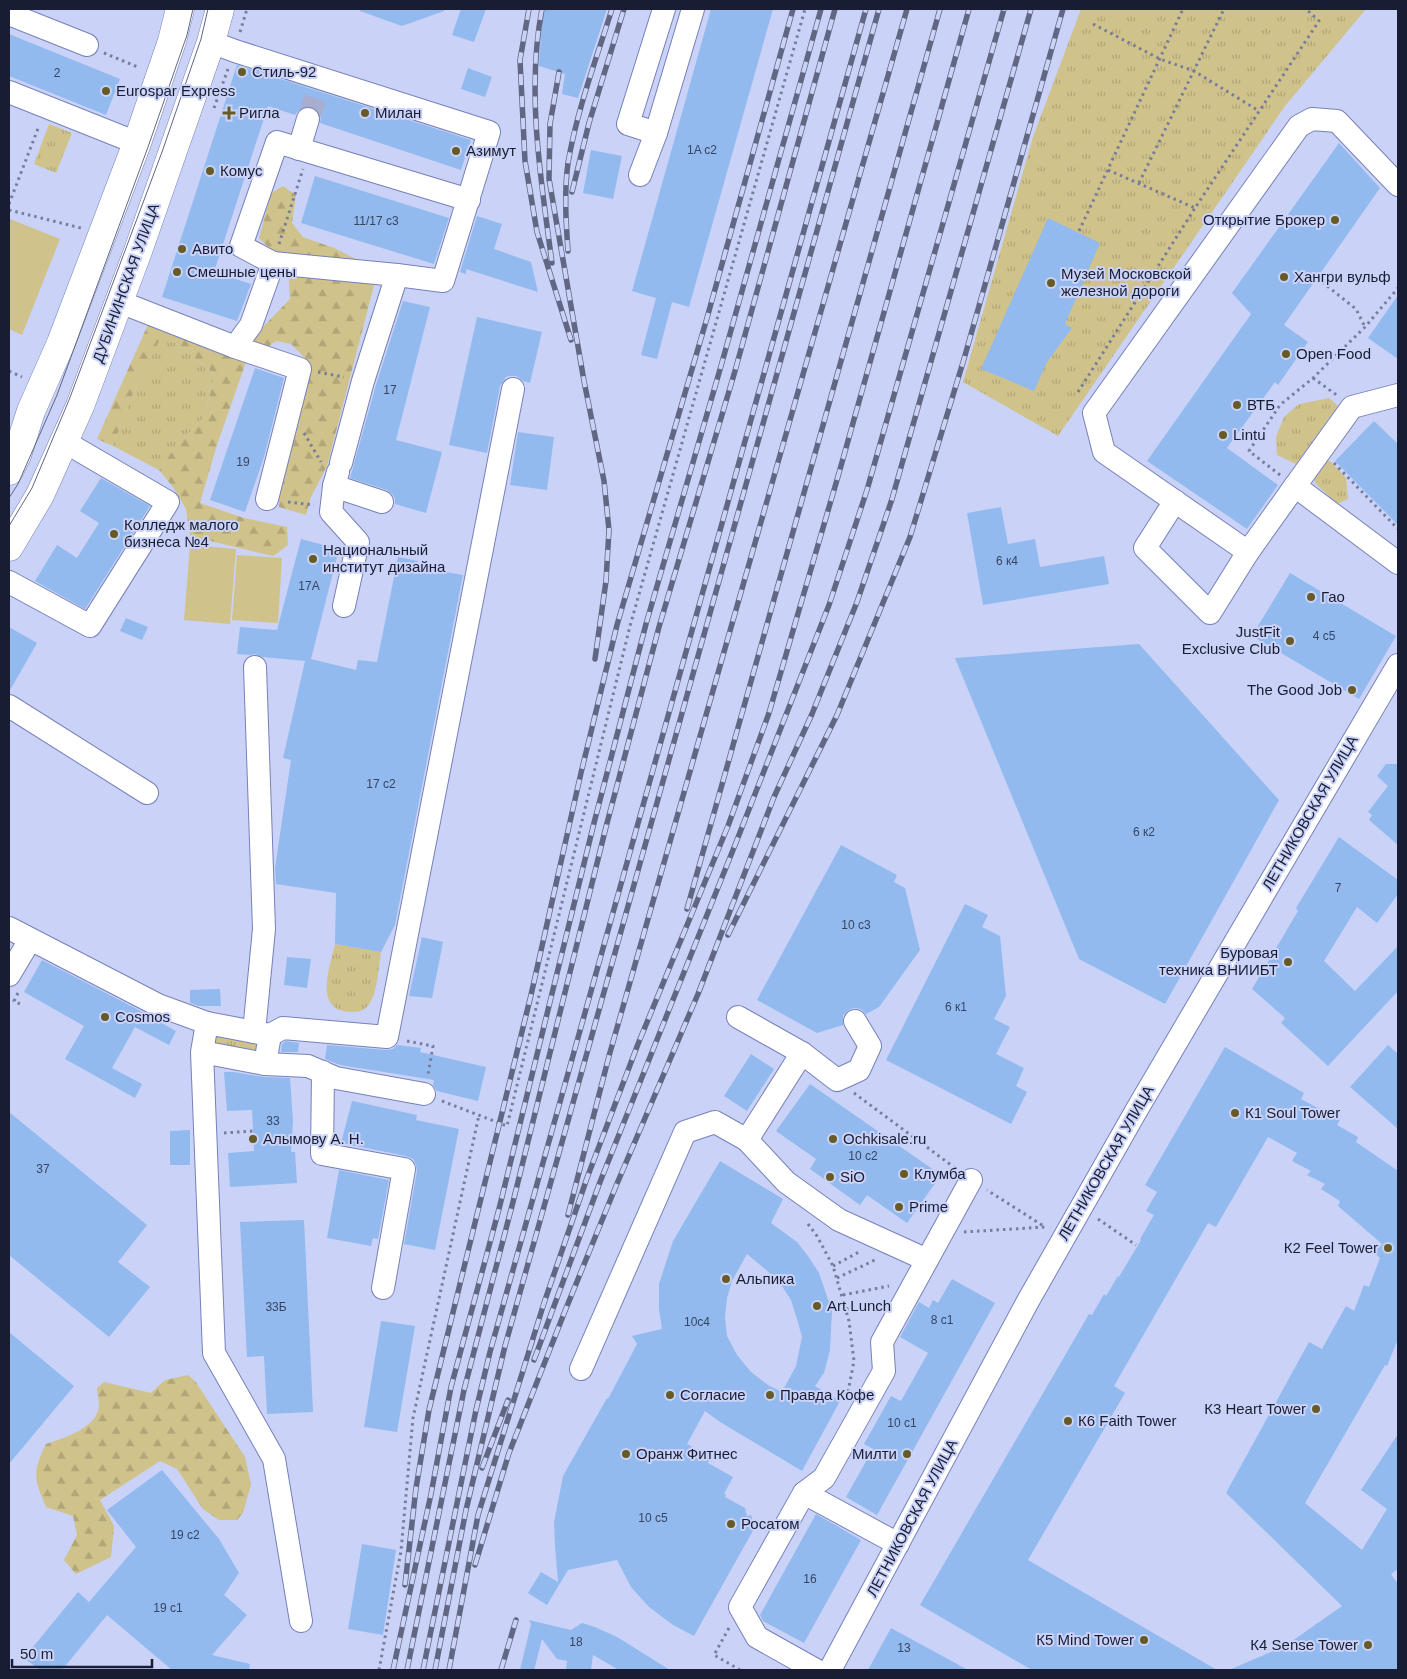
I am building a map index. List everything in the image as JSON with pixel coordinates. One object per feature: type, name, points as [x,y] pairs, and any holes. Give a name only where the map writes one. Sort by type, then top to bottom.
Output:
[{"type":"main road","points":[[9,471],[17,455],[33,405],[61,343],[137,143],[172,41],[180,9]]},
{"type":"main road","name":"ДУБИНИНСКАЯ УЛИЦА","points":[[9,547],[40,496],[65,442],[120,302],[211,42],[232,12]]},
{"type":"street","points":[[656,133],[628,124],[664,9]]},
{"type":"street","points":[[640,175],[656,133],[693,9]]},
{"type":"street","points":[[9,14],[88,45]]},
{"type":"street","points":[[211,42],[321,82],[489,132],[469,200],[443,281],[273,263],[241,246],[276,142],[301,158],[469,200]]},
{"type":"street","points":[[9,92],[137,143]]},
{"type":"street","points":[[301,158],[308,119]]},
{"type":"street","points":[[1248,552],[1104,452],[1094,413],[1299,126],[1312,119],[1337,121],[1398,185]]},
{"type":"street","points":[[235,347],[251,325],[273,263]]},
{"type":"street","points":[[344,606],[358,542],[331,512],[333,496],[363,381],[397,275]]},
{"type":"street","points":[[120,302],[235,347],[300,369],[267,499]]},
{"type":"street","points":[[9,928],[17,956],[207,1023],[262,1033],[283,1028],[387,1037],[513,389]]},
{"type":"street","points":[[1175,501],[1145,548],[1210,613],[1248,552],[1352,407],[1398,395]]},
{"type":"street","points":[[9,582],[90,626],[168,502],[65,442]]},
{"type":"street","points":[[1295,486],[1398,563]]},
{"type":"street","points":[[333,496],[382,502]]},
{"type":"street","name":"ЛЕТНИКОВСКАЯ УЛИЦА","points":[[830,1670],[1028,1301],[1081,1207],[1398,665]]},
{"type":"street","points":[[255,667],[264,929],[262,1033],[265,1064]]},
{"type":"street","points":[[9,706],[147,793]]},
{"type":"street","points":[[738,1017],[802,1052],[837,1080],[860,1070],[870,1046],[855,1021]]},
{"type":"street","points":[[207,1023],[202,1052],[214,1353],[274,1459],[301,1621]]},
{"type":"street","points":[[202,1052],[265,1064],[308,1066],[336,1078],[424,1094]]},
{"type":"street","points":[[747,1140],[802,1052]]},
{"type":"street","points":[[323,1072],[322,1154],[404,1169],[383,1288]]},
{"type":"street","points":[[581,1369],[685,1132],[715,1122],[747,1140],[786,1182],[839,1220],[927,1260]]},
{"type":"street","points":[[816,1670],[758,1638],[740,1607],[804,1493],[824,1478],[884,1371],[882,1342],[971,1180]]},
{"type":"street","points":[[804,1493],[898,1544]]},
{"type":"path","points":[[232,12],[247,9]]},
{"type":"path","points":[[387,1037],[433,1046],[424,1094],[508,1126],[630,626],[805,9]]},
{"type":"path","points":[[1079,231],[1183,9]]},
{"type":"path","points":[[1139,183],[1224,9]]},
{"type":"path","points":[[1078,392],[1195,208],[1319,22],[1306,9]]},
{"type":"path","points":[[1093,24],[1160,59],[1194,71],[1259,112]]},
{"type":"path","points":[[88,45],[142,70]]},
{"type":"path","points":[[9,204],[47,107]]},
{"type":"path","points":[[273,263],[301,158]]},
{"type":"path","points":[[1108,170],[1195,208]]},
{"type":"path","points":[[9,210],[88,230]]},
{"type":"path","points":[[1317,278],[1356,309],[1365,327]]},
{"type":"path","points":[[1295,486],[1249,451],[1280,405],[1313,378],[1365,327],[1398,288]]},
{"type":"path","points":[[300,369],[363,381]]},
{"type":"path","points":[[10,373],[24,378]]},
{"type":"path","points":[[1313,378],[1352,407]]},
{"type":"path","points":[[267,499],[333,496],[290,409]]},
{"type":"path","points":[[1321,449],[1398,529]]},
{"type":"path","points":[[837,1080],[971,1180],[1045,1227],[941,1234]]},
{"type":"path","points":[[379,1670],[401,1552],[413,1418],[478,1115]]},
{"type":"path","points":[[234,1132],[253,1131]]},
{"type":"path","points":[[1081,1207],[1136,1244]]},
{"type":"path","points":[[806,1222],[817,1236],[833,1266],[850,1321],[854,1361],[848,1393],[856,1377]]},
{"type":"path","points":[[833,1266],[864,1249]]},
{"type":"path","points":[[837,1278],[881,1258]]},
{"type":"path","points":[[843,1295],[892,1285]]},
{"type":"path","points":[[846,1309],[885,1305]]},
{"type":"path","points":[[740,1607],[714,1655],[740,1670]]},
{"type":"green space","points":[[1081,9],[1366,9],[1285,106],[1058,436],[963,382],[1033,137]]},
{"type":"green space","points":[[49,124],[72,133],[56,173],[34,164]]},
{"type":"green space","points":[[283,186],[296,195],[292,223],[303,237],[334,248],[378,270],[327,466],[311,497],[306,515],[279,507],[279,483],[309,362],[291,344],[276,341],[246,362],[216,448],[200,503],[244,518],[287,527],[288,545],[273,556],[190,536],[186,509],[173,487],[159,470],[174,449],[204,417],[215,375],[177,343],[159,341],[130,400],[113,446],[97,439],[150,320],[235,351],[259,331],[290,299],[288,267],[259,238],[271,193]]},
{"type":"green space","points":[[10,219],[60,239],[22,335],[9,329]]},
{"type":"green space","points":[[159,340],[177,343],[215,375],[204,417],[174,449],[159,470],[113,446],[130,400]]},
{"type":"green space","points":[[1329,398],[1338,406],[1296,464],[1277,455],[1276,437],[1284,417],[1299,404]]},
{"type":"green space","points":[[1322,458],[1331,462],[1346,478],[1348,499],[1337,504],[1315,483],[1313,473]]},
{"type":"green space","points":[[190,545],[236,549],[230,624],[184,620]]},
{"type":"green space","points":[[237,555],[282,558],[278,623],[232,620]]},
{"type":"green space","points":[[335,944],[381,952],[373,997],[368,1006],[361,1011],[340,1010],[332,1005],[328,997],[328,976]]},
{"type":"green space","points":[[210,1032],[261,1038],[262,1055],[213,1049]]},
{"type":"green space","points":[[188,1375],[195,1381],[245,1457],[251,1485],[243,1513],[237,1520],[219,1520],[203,1509],[177,1469],[160,1461],[100,1500],[114,1526],[111,1557],[76,1574],[64,1560],[77,1535],[73,1516],[46,1507],[37,1482],[38,1462],[46,1444],[79,1431],[93,1420],[99,1405],[97,1388],[104,1382],[151,1393],[165,1380]]},
{"type":"building","points":[[360,9],[444,9],[444,11],[402,26],[360,11]]},
{"type":"building","points":[[461,9],[486,9],[474,42],[452,35]]},
{"type":"building","points":[[545,9],[607,9],[578,98],[562,94],[565,74],[539,66],[542,19]]},
{"type":"building","points":[[711,9],[773,9],[689,307],[672,302],[657,359],[641,355],[656,298],[632,291]]},
{"type":"building","points":[[9,34],[120,79],[106,115],[9,76]]},
{"type":"building","points":[[237,65],[471,140],[461,170],[320,123],[321,116],[312,107],[305,106],[295,115],[268,106],[214,272],[251,284],[237,321],[162,297]]},
{"type":"building","points":[[468,68],[492,77],[485,97],[461,89]]},
{"type":"building","points":[[1339,143],[1380,188],[1284,325],[1308,342],[1278,385],[1275,382],[1227,448],[1278,485],[1247,529],[1147,461],[1251,314],[1232,293]]},
{"type":"building","points":[[591,150],[622,156],[613,199],[583,193]]},
{"type":"building","points":[[315,176],[449,218],[434,264],[301,223]]},
{"type":"building","points":[[477,216],[502,224],[494,249],[531,262],[538,292],[466,269],[466,274],[460,272]]},
{"type":"building","name":"Музей Московской железной дороги","points":[[1048,218],[1100,243],[1065,324],[1072,328],[1047,362],[1034,391],[981,369]]},
{"type":"building","points":[[1398,295],[1398,359],[1368,338]]},
{"type":"building","points":[[403,301],[430,307],[396,440],[442,452],[426,513],[395,504],[395,499],[387,490],[350,478],[376,385]]},
{"type":"building","points":[[477,317],[542,332],[530,383],[516,376],[509,376],[506,377],[500,386],[487,453],[449,445]]},
{"type":"building","points":[[255,368],[284,378],[264,457],[245,512],[210,500]]},
{"type":"building","points":[[1374,421],[1398,444],[1398,525],[1335,461]]},
{"type":"building","points":[[518,432],[554,437],[547,490],[510,485]]},
{"type":"building","name":"Колледж малого бизнеса №4","points":[[101,478],[150,506],[85,609],[35,581],[57,545],[77,558],[99,523],[80,511]]},
{"type":"building","points":[[1001,507],[1008,544],[1035,539],[1040,567],[1104,556],[1109,584],[983,605],[967,513]]},
{"type":"building","points":[[301,539],[339,549],[311,659],[356,670],[358,660],[377,662],[398,557],[418,561],[417,567],[463,575],[395,925],[381,952],[335,944],[336,893],[276,884],[275,868],[291,760],[283,758],[305,661],[263,657],[255,654],[237,654],[240,627],[277,630]]},
{"type":"building","points":[[1290,573],[1396,636],[1359,699],[1252,636]]},
{"type":"building","points":[[126,618],[148,627],[142,640],[120,631]]},
{"type":"building","points":[[9,627],[37,643],[9,692]]},
{"type":"building","points":[[1139,644],[1279,800],[1165,1004],[1079,959],[955,658]]},
{"type":"building","points":[[1386,764],[1398,764],[1398,845],[1369,820],[1372,815],[1368,812],[1388,786],[1377,776]]},
{"type":"building","points":[[1339,837],[1398,880],[1398,894],[1377,923],[1357,907],[1324,961],[1355,991],[1398,946],[1398,991],[1328,1066],[1281,1023],[1285,1018],[1252,989],[1298,911],[1296,908]]},
{"type":"building","points":[[841,845],[897,875],[894,882],[905,888],[920,950],[879,1007],[866,1014],[861,1009],[854,1008],[849,1010],[843,1015],[843,1025],[817,1033],[757,1000]]},
{"type":"building","points":[[965,904],[988,915],[982,927],[1000,936],[1006,996],[994,1019],[1010,1027],[996,1054],[1024,1068],[1016,1086],[1027,1092],[1011,1124],[886,1060]]},
{"type":"building","points":[[422,937],[443,942],[432,998],[409,996]]},
{"type":"building","points":[[287,957],[311,959],[307,988],[284,985]]},
{"type":"building","name":"Cosmos","points":[[42,960],[176,1031],[169,1045],[135,1027],[112,1068],[142,1084],[135,1098],[65,1059],[84,1026],[24,992]]},
{"type":"building","points":[[220,989],[221,1006],[199,1006],[190,1003],[190,990]]},
{"type":"building","points":[[286,1041],[299,1043],[298,1052],[281,1052],[282,1044]]},
{"type":"building","points":[[327,1045],[386,1050],[393,1049],[397,1045],[421,1048],[420,1052],[486,1067],[478,1101],[437,1091],[433,1085],[434,1080],[340,1065],[325,1059]]},
{"type":"building","points":[[1388,1045],[1398,1054],[1398,1129],[1350,1087]]},
{"type":"building","points":[[1225,1047],[1304,1093],[1301,1099],[1340,1120],[1337,1125],[1358,1137],[1356,1142],[1398,1171],[1398,1339],[1387,1366],[1385,1365],[1305,1503],[1362,1550],[1387,1509],[1361,1490],[1398,1434],[1398,1569],[1391,1574],[1398,1584],[1398,1670],[1229,1670],[1285,1646],[1342,1606],[1226,1493],[1309,1342],[1322,1349],[1346,1306],[1354,1311],[1364,1285],[1369,1287],[1380,1258],[1374,1252],[1382,1244],[1338,1206],[1340,1201],[1321,1189],[1325,1184],[1307,1175],[1311,1171],[1292,1161],[1297,1153],[1268,1137],[1216,1227],[1208,1223],[1114,1386],[1125,1393],[1028,1560],[1217,1670],[1032,1670],[920,1605],[1089,1314],[1092,1315],[1104,1294],[1106,1296],[1141,1240],[1154,1215],[1146,1211],[1157,1192],[1145,1185]]},
{"type":"building","points":[[751,1054],[774,1069],[747,1111],[724,1096]]},
{"type":"building","points":[[224,1072],[290,1078],[293,1121],[291,1152],[295,1152],[297,1183],[230,1187],[228,1153],[254,1151],[252,1110],[227,1111]]},
{"type":"building","points":[[810,1084],[941,1175],[907,1223],[867,1195],[860,1205],[810,1169],[816,1159],[776,1131]]},
{"type":"building","points":[[352,1101],[417,1115],[416,1120],[459,1129],[435,1250],[404,1244],[417,1171],[413,1159],[341,1143]]},
{"type":"building","points":[[9,1112],[147,1225],[118,1262],[150,1287],[109,1337],[9,1255]]},
{"type":"building","points":[[190,1130],[190,1165],[170,1165],[170,1131]]},
{"type":"building","points":[[720,1161],[783,1199],[771,1223],[797,1242],[808,1256],[819,1273],[832,1311],[830,1350],[824,1373],[815,1386],[840,1401],[802,1471],[705,1411],[687,1444],[711,1457],[708,1463],[733,1477],[724,1494],[726,1494],[725,1497],[745,1508],[747,1516],[751,1515],[755,1527],[694,1636],[673,1625],[649,1607],[631,1587],[617,1560],[568,1570],[547,1605],[528,1593],[541,1572],[558,1582],[554,1522],[563,1476],[608,1399],[637,1344],[632,1336],[662,1329],[659,1309],[659,1284],[673,1241]],"holes":[[[747,1254],[778,1280],[791,1300],[802,1337],[796,1366],[782,1392],[768,1385],[751,1372],[737,1355],[727,1336],[725,1317],[727,1298],[732,1281]]]},
{"type":"building","points":[[339,1170],[389,1180],[378,1239],[373,1238],[371,1246],[327,1238]]},
{"type":"building","points":[[304,1220],[313,1412],[267,1414],[264,1356],[247,1357],[240,1222]]},
{"type":"building","points":[[952,1279],[995,1303],[877,1515],[846,1497],[873,1449],[864,1444],[891,1396],[901,1401],[928,1353],[900,1337],[919,1302],[929,1308],[933,1300],[938,1303]]},
{"type":"building","points":[[381,1321],[415,1326],[397,1432],[364,1427]]},
{"type":"building","points":[[9,1332],[74,1386],[9,1464]]},
{"type":"building","points":[[162,1470],[219,1539],[239,1573],[224,1595],[247,1615],[212,1655],[250,1664],[249,1670],[172,1670],[107,1615],[62,1670],[40,1670],[24,1658],[78,1592],[89,1602],[136,1547],[107,1510]]},
{"type":"building","points":[[816,1514],[861,1540],[804,1643],[763,1621],[760,1615]]},
{"type":"building","points":[[362,1544],[396,1550],[383,1635],[348,1629]]},
{"type":"building","points":[[529,1620],[571,1630],[582,1623],[595,1627],[617,1637],[670,1670],[619,1670],[593,1655],[591,1670],[566,1670],[567,1661],[557,1659],[542,1639],[534,1670],[520,1670],[531,1624]]},
{"type":"building","points":[[891,1628],[968,1670],[868,1670]]},
{"type":"tunnel","points":[[308,119],[320,86]]},
{"type":"tram line","points":[[9,498],[18,484],[57,395],[148,147],[187,35],[193,9]]},
{"type":"tram line","points":[[9,526],[32,488],[69,400],[162,152],[201,39],[208,9]]},
{"type":"railway","points":[[529,9],[520,60],[525,161],[537,232],[571,340]]},
{"type":"railway","points":[[542,9],[537,40],[535,104],[540,168],[552,263]]},
{"type":"railway","points":[[568,251],[566,218],[568,163],[582,104],[612,9]]},
{"type":"railway","points":[[572,192],[589,123],[624,9]]},
{"type":"railway","points":[[405,1585],[416,1488],[429,1410],[531,995],[581,773],[617,625],[707,318],[793,9]]},
{"type":"railway","points":[[393,1670],[431,1494],[451,1387],[499,1209],[594,823],[646,624],[721,366],[821,9]]},
{"type":"railway","points":[[407,1670],[464,1390],[513,1202],[606,827],[659,627],[735,371],[835,9]]},
{"type":"railway","points":[[423,1670],[476,1410],[490,1352],[866,9]]},
{"type":"railway","points":[[435,1670],[466,1510],[505,1346],[879,9]]},
{"type":"railway","points":[[568,1215],[609,1056],[907,9]]},
{"type":"railway","points":[[687,909],[940,9]]},
{"type":"railway","points":[[449,1670],[478,1515],[544,1303],[587,1178],[638,1044],[728,826],[769,713],[839,473],[969,9]]},
{"type":"railway","points":[[534,1360],[600,1182],[829,605],[867,490],[1004,9]]},
{"type":"railway","points":[[475,1565],[509,1453],[565,1311],[698,994],[774,797],[812,714],[857,602],[892,499],[1031,9]]},
{"type":"railway","points":[[728,935],[837,715],[910,537],[964,359],[1063,9]]},
{"type":"railway","points":[[559,72],[550,124],[549,179],[584,381],[604,481],[609,530],[606,581],[595,659]]},
{"type":"railway","points":[[482,1468],[508,1400]]},
{"type":"railway","points":[[501,1670],[516,1620]]},
{"type":"place","name":"Стиль-92","points":[[242,72]]},
{"type":"place","name":"Eurospar Express","points":[[106,91]]},
{"type":"place","name":"Ригла","points":[[229,113]]},
{"type":"place","name":"Милан","points":[[365,113]]},
{"type":"place","name":"Азимут","points":[[456,151]]},
{"type":"place","name":"Комус","points":[[210,171]]},
{"type":"place","name":"Открытие Брокер","points":[[1335,220]]},
{"type":"place","name":"Авито","points":[[182,249]]},
{"type":"place","name":"Смешные цены","points":[[177,272]]},
{"type":"place","name":"Хангри вульф","points":[[1284,277]]},
{"type":"place","name":"Музей Московской железной дороги","points":[[1051,283]]},
{"type":"place","name":"Open Food","points":[[1286,354]]},
{"type":"place","name":"ВТБ","points":[[1237,405]]},
{"type":"place","name":"Lintu","points":[[1223,435]]},
{"type":"place","name":"Колледж малого бизнеса №4","points":[[114,534]]},
{"type":"place","name":"Национальный институт дизайна","points":[[313,559]]},
{"type":"place","name":"Гао","points":[[1311,597]]},
{"type":"place","name":"JustFit Exclusive Club","points":[[1290,641]]},
{"type":"place","name":"The Good Job","points":[[1352,690]]},
{"type":"place","name":"Буровая техника ВНИИБТ","points":[[1288,962]]},
{"type":"place","name":"Cosmos","points":[[105,1017]]},
{"type":"place","name":"К1 Soul Tower","points":[[1235,1113]]},
{"type":"place","name":"Алымову А. Н.","points":[[253,1139]]},
{"type":"place","name":"Ochkisale.ru","points":[[833,1139]]},
{"type":"place","name":"Клумба","points":[[904,1174]]},
{"type":"place","name":"SiO","points":[[830,1177]]},
{"type":"place","name":"Prime","points":[[899,1207]]},
{"type":"place","name":"К2 Feel Tower","points":[[1388,1248]]},
{"type":"place","name":"Альпика","points":[[726,1279]]},
{"type":"place","name":"Art Lunch","points":[[817,1306]]},
{"type":"place","name":"Согласие","points":[[670,1395]]},
{"type":"place","name":"Правда Кофе","points":[[770,1395]]},
{"type":"place","name":"К3 Heart Tower","points":[[1316,1409]]},
{"type":"place","name":"К6 Faith Tower","points":[[1068,1421]]},
{"type":"place","name":"Оранж Фитнес","points":[[626,1454]]},
{"type":"place","name":"Милти","points":[[907,1454]]},
{"type":"place","name":"Росатом","points":[[731,1524]]},
{"type":"place","name":"К5 Mind Tower","points":[[1144,1640]]},
{"type":"place","name":"К4 Sense Tower","points":[[1368,1645]]}]
